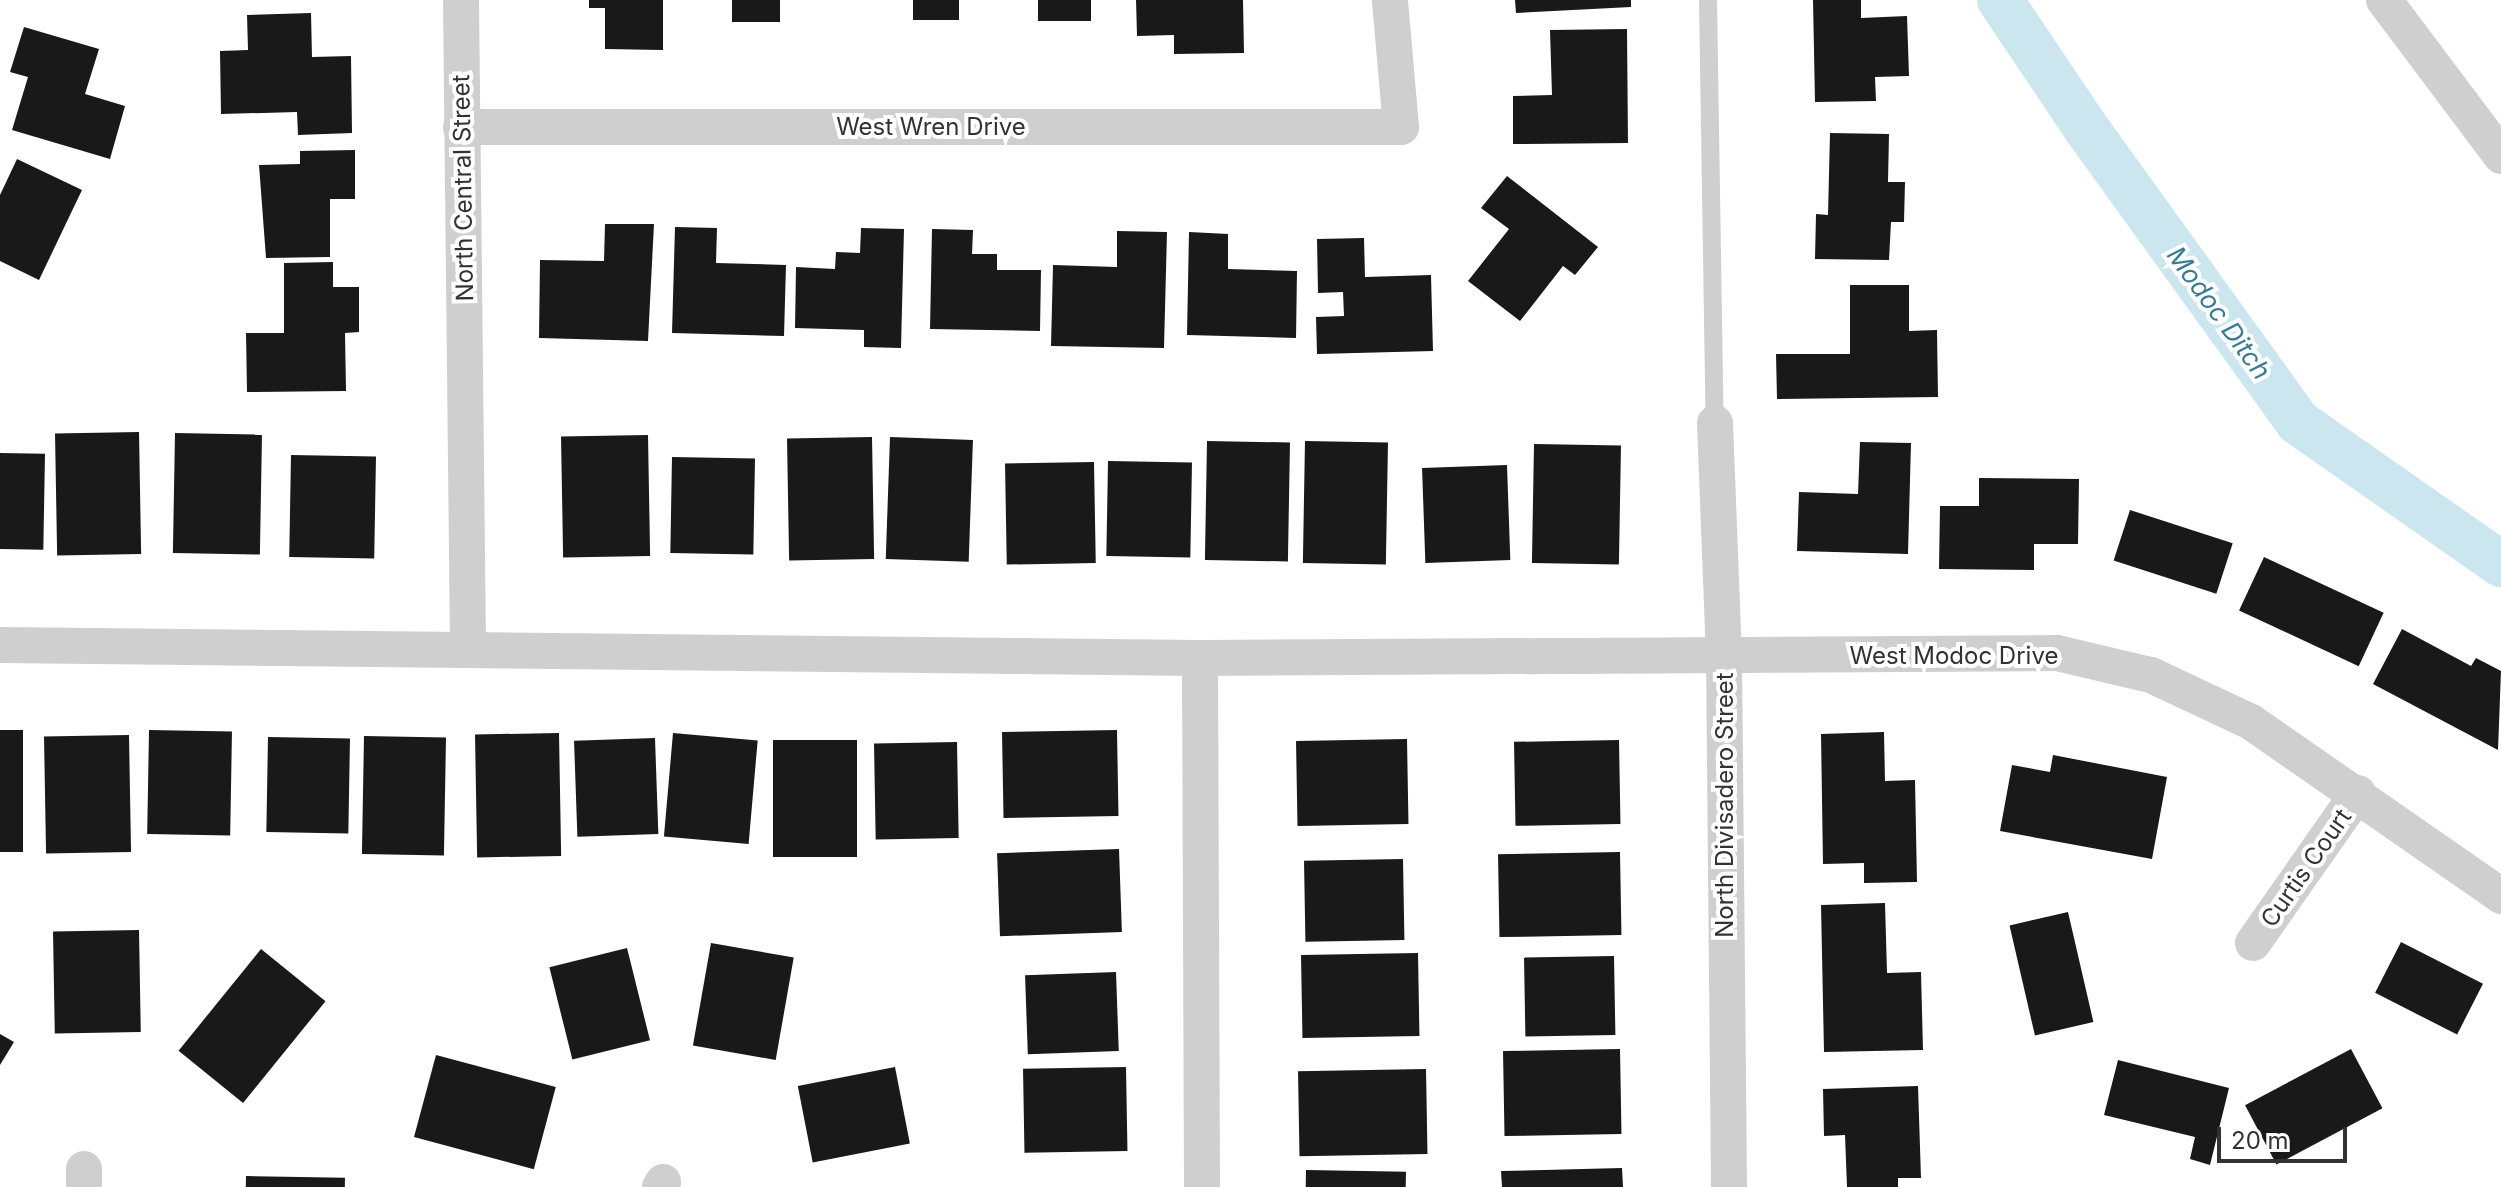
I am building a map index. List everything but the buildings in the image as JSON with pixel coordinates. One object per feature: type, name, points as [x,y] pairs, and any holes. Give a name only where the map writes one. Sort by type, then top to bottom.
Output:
[{"type":"street","name":"North Central Street","points":[[461,0],[468,650]]},
{"type":"street","name":"West Wren Drive","points":[[461,127],[1401,127],[1390,0]]},
{"type":"street","points":[[2384,0],[2501,156]]},
{"type":"street","name":"North Divisadero Street","points":[[1715,423],[1724,656],[1729,1187]]},
{"type":"street","name":"West Modoc Drive","points":[[0,645],[1200,658],[2057,653],[2151,675],[2251,722],[2358,793],[2501,896]]},
{"type":"street","points":[[1200,658],[1202,1187]]},
{"type":"street","name":"Curtis Court","points":[[2253,943],[2358,793]]},
{"type":"lane","points":[[1708,0],[1715,423]]},
{"type":"waterway","name":"Modoc Ditch","points":[[2000,0],[2086,128],[2298,422],[2501,564]]}]
